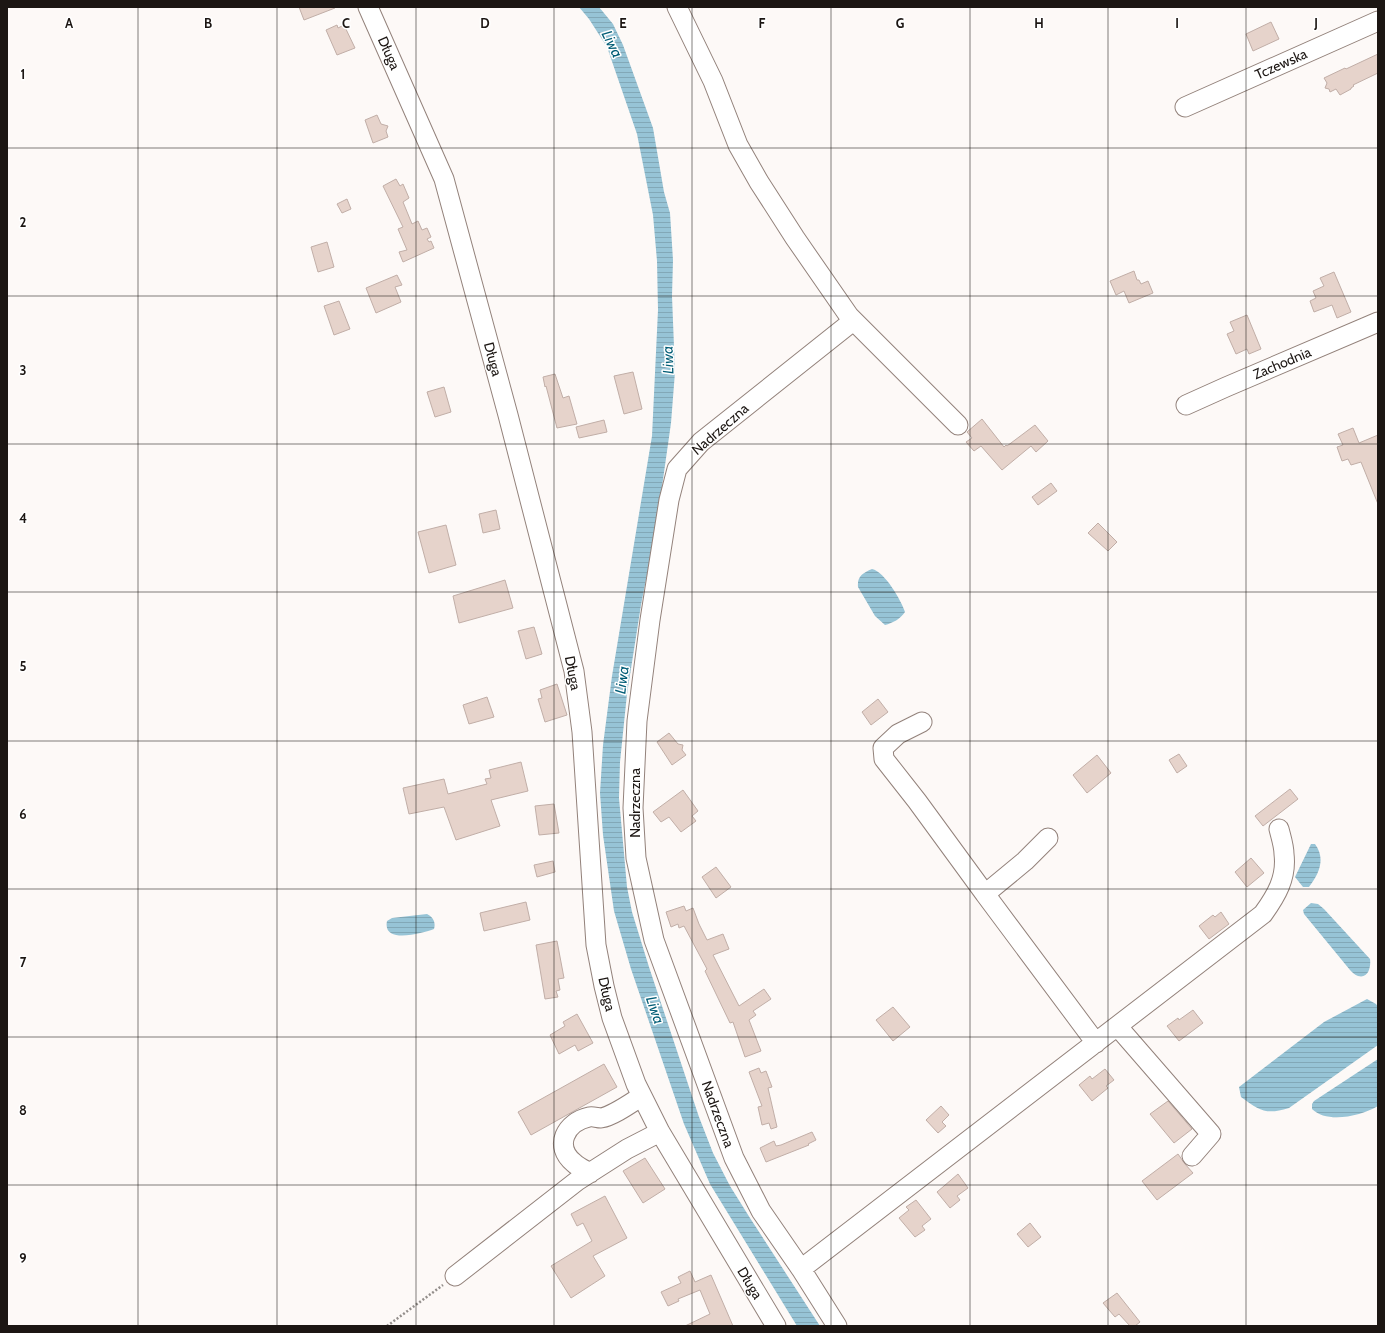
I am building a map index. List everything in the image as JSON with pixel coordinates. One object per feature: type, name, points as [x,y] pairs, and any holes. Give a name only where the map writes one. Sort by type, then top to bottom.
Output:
[{"type":"street","name":"Długa","points":[[368,7],[444,179],[508,415],[574,671],[582,732],[596,946],[612,1018],[636,1084],[660,1132],[776,1326]]},
{"type":"street","points":[[677,7],[713,81],[738,145],[758,182],[853,321],[958,425]]},
{"type":"street","name":"Tczewska","points":[[1185,107],[1378,21]]},
{"type":"street","name":"Nadrzeczna","points":[[837,1326],[801,1269],[761,1211],[734,1158],[654,940],[636,851],[632,808],[637,721],[650,620],[669,500],[677,469],[702,442],[853,321]]},
{"type":"street","name":"Zachodnia","points":[[1186,405],[1378,322]]},
{"type":"street","points":[[922,722],[898,734],[884,748],[884,759],[917,801],[1096,1043]]},
{"type":"street","points":[[801,1269],[1118,1027],[1263,914],[1276,895],[1283,876],[1285,854],[1279,830]]},
{"type":"street","points":[[985,894],[1025,861],[1048,838]]},
{"type":"street","points":[[1118,1027],[1211,1134],[1192,1156]]},
{"type":"street","points":[[590,1173],[573,1163],[565,1152],[564,1137],[566,1131],[579,1120],[590,1117],[601,1118],[612,1114],[642,1096]]},
{"type":"street","points":[[455,1276],[498,1241],[578,1181],[627,1149],[660,1132]]},
{"type":"path","points":[[387,1326],[455,1276]]},
{"type":"water","name":"Liwa","points":[[579,7],[599,7],[613,24],[623,45],[653,128],[664,192],[670,213],[673,260],[672,296],[675,372],[671,423],[656,529],[641,605],[627,694],[620,762],[619,798],[627,887],[632,912],[649,967],[699,1117],[713,1153],[730,1186],[820,1326],[797,1326],[710,1184],[684,1124],[631,969],[614,911],[603,835],[600,793],[603,745],[612,676],[652,436],[658,310],[657,261],[653,215],[637,134],[607,47],[589,19]]},
{"type":"water","points":[[872,569],[882,575],[887,581],[896,594],[905,612],[901,617],[885,625],[875,616],[858,587],[858,580],[861,575]]},
{"type":"water","points":[[1311,844],[1315,844],[1321,861],[1316,877],[1309,887],[1303,887],[1295,877]]},
{"type":"water","points":[[1311,903],[1318,904],[1324,909],[1370,959],[1370,968],[1365,976],[1358,976],[1350,970],[1304,914],[1303,910]]},
{"type":"water","points":[[427,914],[434,920],[434,929],[404,936],[391,933],[387,928],[387,921],[392,918]]},
{"type":"water","points":[[1367,999],[1376,1004],[1378,1007],[1378,1045],[1289,1108],[1274,1111],[1264,1110],[1253,1106],[1241,1097],[1239,1087],[1324,1022]]},
{"type":"water","points":[[1378,1059],[1378,1106],[1363,1113],[1344,1117],[1318,1114],[1312,1109],[1312,1104],[1314,1101]]},
{"type":"building","points":[[299,7],[335,7],[335,8],[304,20]]},
{"type":"building","points":[[1271,22],[1279,39],[1253,51],[1246,34]]},
{"type":"building","points":[[337,25],[338,28],[344,25],[355,48],[337,55],[326,30]]},
{"type":"building","points":[[1378,54],[1378,73],[1353,85],[1354,86],[1351,89],[1340,95],[1336,89],[1330,92],[1329,89],[1325,88],[1327,83],[1324,78]]},
{"type":"building","points":[[377,115],[381,124],[388,126],[386,131],[388,137],[373,143],[365,120]]},
{"type":"building","points":[[396,179],[400,186],[403,184],[409,198],[403,202],[412,224],[418,221],[422,230],[427,228],[431,237],[427,239],[429,242],[431,241],[434,248],[403,262],[399,252],[407,250],[398,229],[403,227],[383,186]]},
{"type":"building","points":[[347,199],[351,209],[342,213],[337,204]]},
{"type":"building","points":[[327,242],[334,267],[318,272],[311,247]]},
{"type":"building","points":[[1134,271],[1137,280],[1139,280],[1141,284],[1148,281],[1153,293],[1129,303],[1124,291],[1116,295],[1110,281]]},
{"type":"building","points":[[1334,272],[1351,312],[1337,318],[1332,305],[1314,312],[1310,301],[1316,298],[1313,291],[1324,286],[1320,278]]},
{"type":"building","points":[[397,275],[402,285],[395,287],[401,302],[376,313],[366,288]]},
{"type":"building","points":[[339,301],[350,329],[334,335],[324,306]]},
{"type":"building","points":[[1247,315],[1261,349],[1249,354],[1247,349],[1236,354],[1227,334],[1234,331],[1230,322]]},
{"type":"building","points":[[633,372],[642,409],[624,414],[614,376]]},
{"type":"building","points":[[555,374],[563,398],[569,396],[577,424],[557,428],[543,377]]},
{"type":"building","points":[[444,387],[451,412],[435,417],[427,392]]},
{"type":"building","points":[[982,419],[1004,447],[1035,425],[1048,441],[1036,452],[1031,446],[1002,470],[981,446],[974,451],[966,442],[972,438],[967,432]]},
{"type":"building","points":[[604,420],[607,432],[579,438],[576,427]]},
{"type":"building","points":[[1353,428],[1359,443],[1378,435],[1378,504],[1361,462],[1351,465],[1348,459],[1342,461],[1337,447],[1343,445],[1338,434]]},
{"type":"building","points":[[1051,483],[1057,491],[1038,505],[1032,497]]},
{"type":"building","points":[[496,510],[500,529],[483,533],[479,514]]},
{"type":"building","points":[[1098,523],[1117,542],[1108,551],[1088,533]]},
{"type":"building","points":[[446,525],[456,565],[429,573],[418,532]]},
{"type":"building","points":[[505,580],[513,608],[459,623],[453,596]]},
{"type":"building","points":[[534,627],[542,654],[526,659],[518,631]]},
{"type":"building","points":[[557,684],[567,715],[545,722],[538,699],[542,698],[540,690]]},
{"type":"building","points":[[487,697],[494,717],[469,724],[463,705]]},
{"type":"building","points":[[878,699],[888,712],[871,725],[862,712]]},
{"type":"building","points":[[669,733],[678,744],[683,745],[682,750],[686,755],[672,765],[657,742]]},
{"type":"building","points":[[1179,754],[1187,766],[1177,773],[1169,760]]},
{"type":"building","points":[[1097,755],[1111,773],[1087,793],[1073,775]]},
{"type":"building","points":[[521,762],[528,791],[491,800],[500,826],[456,840],[444,807],[409,814],[403,788],[444,779],[448,794],[487,784],[485,779],[491,778],[489,770]]},
{"type":"building","points":[[1290,789],[1298,799],[1263,826],[1255,816]]},
{"type":"building","points":[[683,790],[698,811],[692,816],[696,821],[681,832],[669,817],[661,822],[653,812]]},
{"type":"building","points":[[554,804],[559,833],[539,835],[535,806]]},
{"type":"building","points":[[1251,858],[1264,873],[1247,887],[1235,872]]},
{"type":"building","points":[[553,861],[555,872],[537,877],[534,865]]},
{"type":"building","points":[[716,867],[731,887],[716,898],[702,877]]},
{"type":"building","points":[[526,902],[530,920],[484,931],[480,913]]},
{"type":"building","points":[[684,906],[686,911],[693,908],[707,940],[723,934],[729,949],[713,955],[739,1006],[764,989],[771,999],[753,1011],[756,1015],[749,1020],[761,1051],[745,1057],[733,1022],[730,1023],[705,971],[707,969],[684,926],[679,928],[678,924],[671,927],[666,912]]},
{"type":"building","points":[[1221,912],[1229,924],[1209,939],[1199,926],[1213,915],[1215,917]]},
{"type":"building","points":[[557,941],[564,978],[558,979],[560,990],[556,991],[558,997],[545,999],[536,945]]},
{"type":"building","points":[[893,1007],[910,1027],[893,1041],[876,1020]]},
{"type":"building","points":[[1193,1010],[1203,1023],[1179,1041],[1167,1026]]},
{"type":"building","points":[[577,1014],[593,1043],[578,1051],[575,1045],[559,1054],[550,1035],[565,1026],[563,1022]]},
{"type":"building","points":[[604,1064],[617,1087],[531,1135],[518,1112]]},
{"type":"building","points":[[759,1068],[761,1073],[766,1071],[772,1087],[768,1088],[777,1127],[771,1129],[769,1123],[762,1125],[758,1107],[762,1106],[749,1072]]},
{"type":"building","points":[[1105,1069],[1114,1080],[1106,1086],[1108,1088],[1092,1101],[1079,1085],[1090,1076],[1092,1079]]},
{"type":"building","points":[[1168,1101],[1192,1129],[1174,1143],[1150,1114]]},
{"type":"building","points":[[941,1106],[949,1115],[942,1122],[946,1126],[938,1133],[926,1120]]},
{"type":"building","points":[[812,1132],[816,1140],[808,1144],[809,1145],[766,1162],[760,1148],[774,1141],[776,1146],[781,1145]]},
{"type":"building","points":[[1178,1154],[1193,1173],[1157,1200],[1142,1181]]},
{"type":"building","points":[[645,1158],[665,1189],[643,1203],[623,1171]]},
{"type":"building","points":[[958,1174],[968,1188],[957,1196],[960,1200],[950,1208],[937,1192]]},
{"type":"building","points":[[605,1196],[627,1238],[593,1256],[605,1276],[571,1298],[551,1266],[592,1241],[583,1223],[577,1226],[571,1214]]},
{"type":"building","points":[[916,1200],[931,1219],[922,1226],[925,1230],[915,1237],[899,1218],[909,1210],[906,1207]]},
{"type":"building","points":[[1030,1223],[1041,1237],[1028,1247],[1017,1234]]},
{"type":"building","points":[[690,1271],[695,1282],[711,1275],[733,1326],[685,1326],[710,1314],[700,1290],[678,1299],[679,1301],[668,1306],[661,1292],[681,1283],[678,1277]]},
{"type":"building","points":[[1117,1293],[1140,1322],[1135,1326],[1130,1326],[1119,1314],[1115,1317],[1103,1303]]}]
